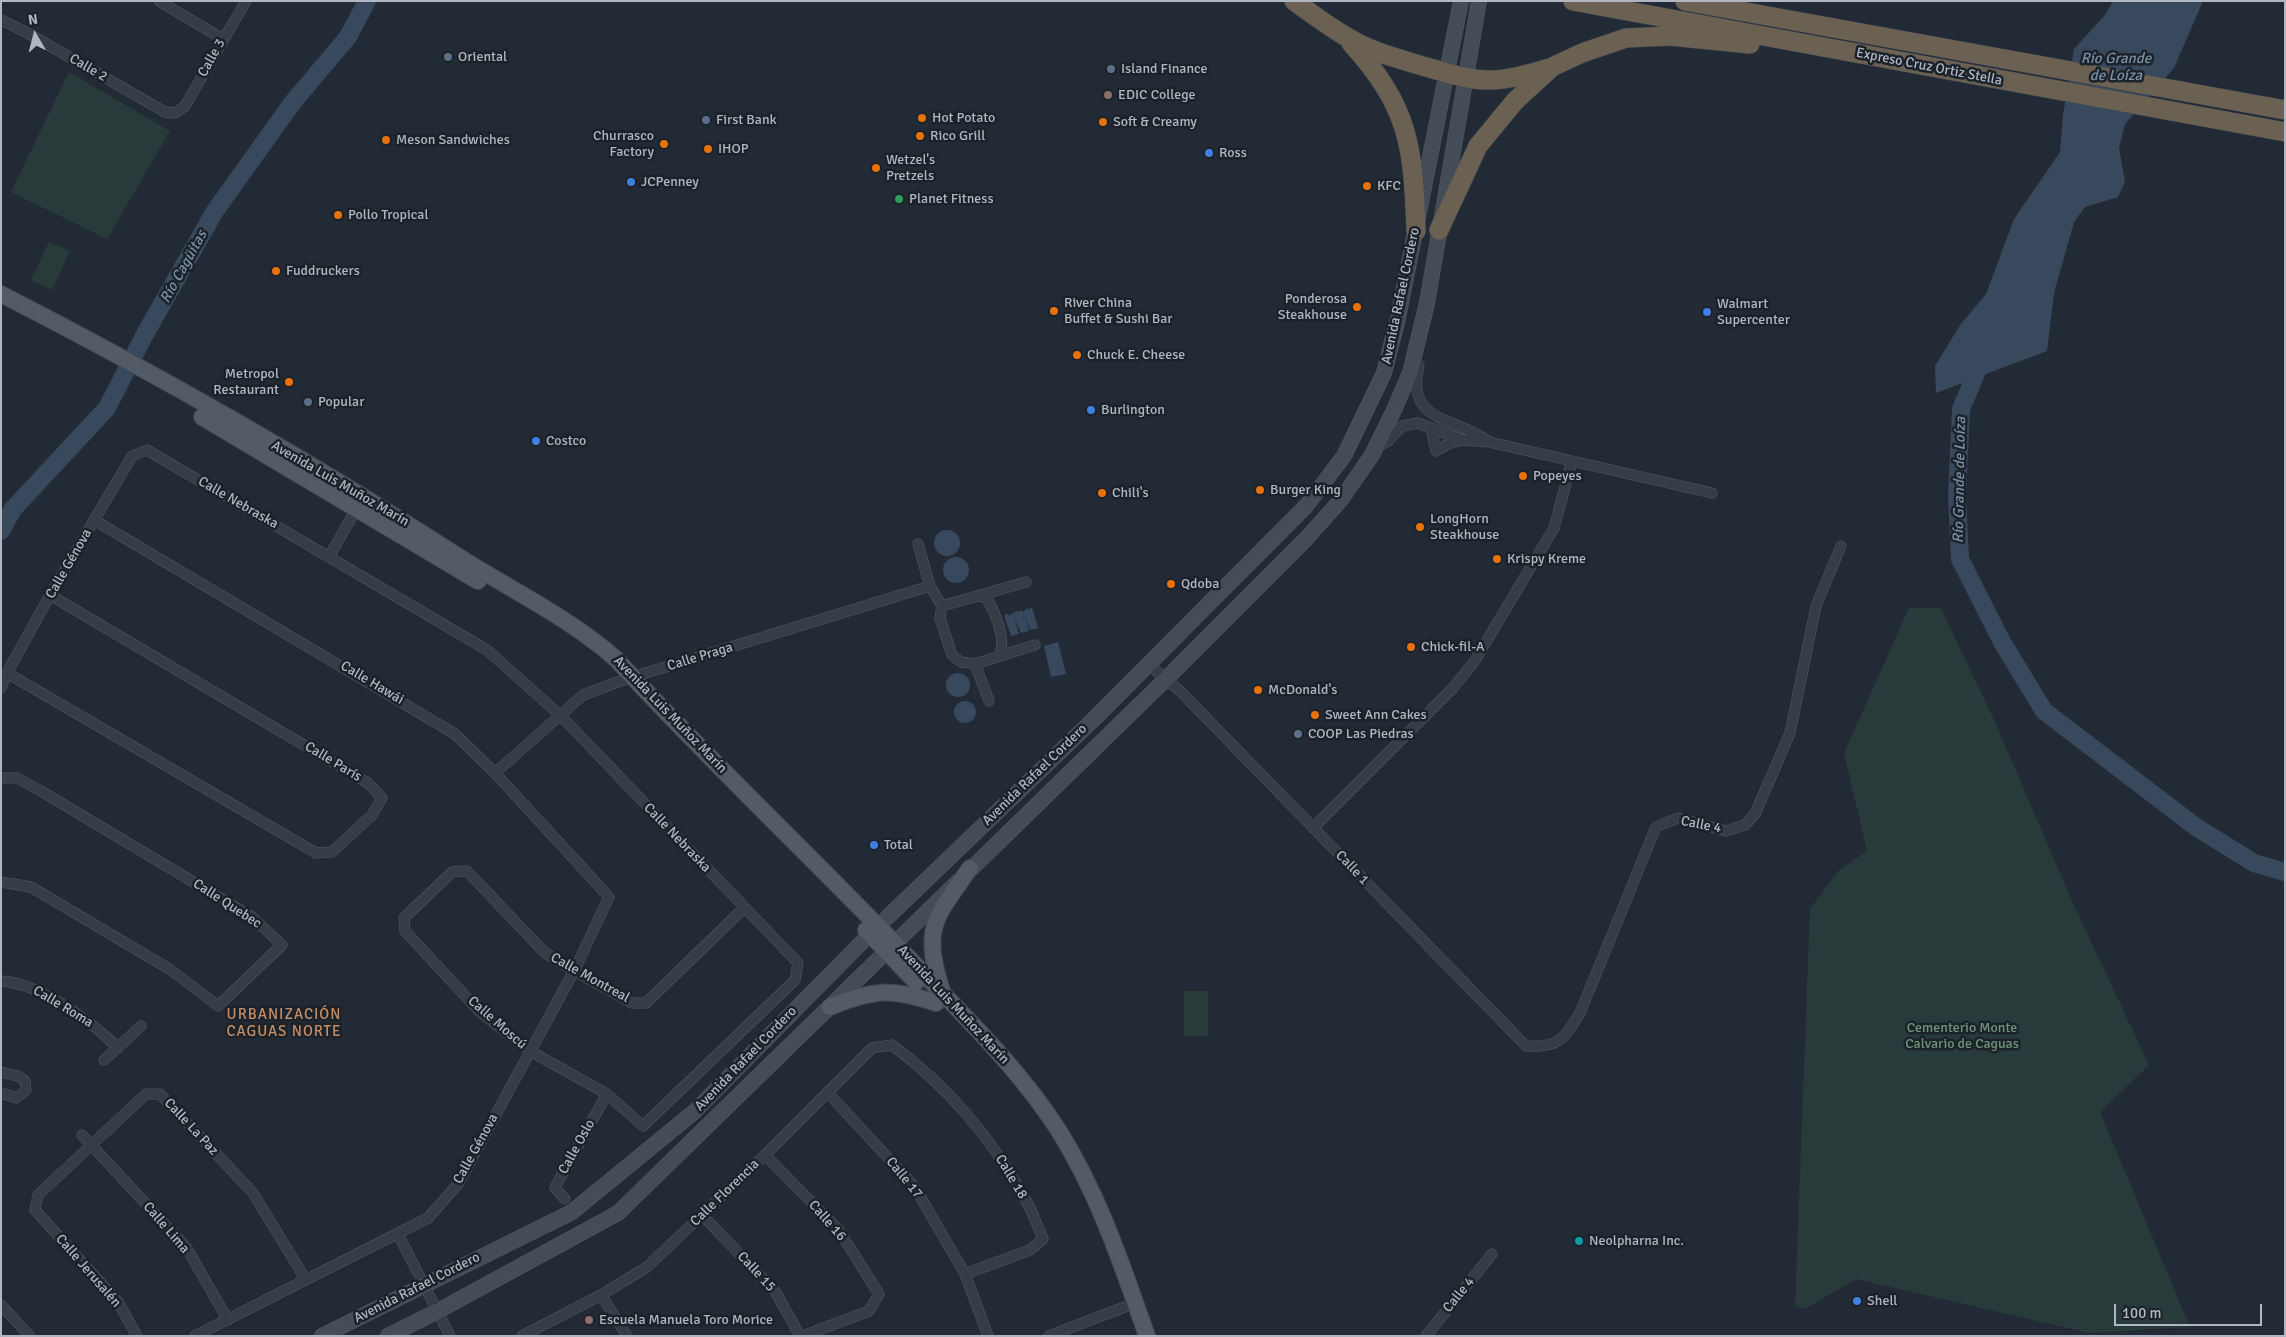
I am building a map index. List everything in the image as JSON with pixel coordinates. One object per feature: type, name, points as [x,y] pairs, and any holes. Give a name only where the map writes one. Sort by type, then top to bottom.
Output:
[{"type":"highway","points":[[1294,1],[1345,36],[1394,58],[1446,73],[1485,80],[1510,79],[1552,67],[1608,43],[1635,37],[1670,36],[1746,44],[1785,40]]},
{"type":"highway","name":"Expreso Cruz Ortiz Stella","points":[[1573,1],[2285,132]]},
{"type":"highway","name":"Expreso Cruz Ortiz Stella","points":[[1685,1],[2285,110]]},
{"type":"highway","points":[[1752,1],[1788,20]]},
{"type":"highway","points":[[1345,36],[1385,85],[1398,109],[1408,138],[1412,163],[1416,231]]},
{"type":"highway","points":[[1439,230],[1478,146],[1515,101],[1552,67]]},
{"type":"main road","name":"Avenida Rafael Cordero","points":[[322,1336],[572,1212],[694,1112],[874,930],[1148,664],[1306,506],[1344,456],[1384,373],[1398,318],[1462,1]]},
{"type":"main road","name":"Avenida Rafael Cordero","points":[[388,1336],[438,1312],[618,1212],[830,1008],[970,868],[1166,679],[1305,540],[1340,501],[1375,448],[1410,373],[1418,344],[1479,1]]},
{"type":"main road","name":"Avenida Luis Muñoz Marín","points":[[1,294],[360,502],[570,636],[628,678],[891,947],[939,998],[999,1069],[1058,1148],[1086,1201],[1130,1305],[1147,1336]]},
{"type":"main road","name":"Avenida Luis Muñoz Marín","points":[[1,305],[65,332]]},
{"type":"main road","points":[[830,1008],[854,998],[895,992],[939,998],[932,958],[932,934],[939,913],[970,868]]},
{"type":"main road","name":"Avenida Luis Muñoz Marín","points":[[1130,1305],[1135,1336]]},
{"type":"street","points":[[159,1],[223,39]]},
{"type":"street","name":"Calle 3","points":[[175,113],[185,106],[246,1]]},
{"type":"street","name":"Calle 2","points":[[1,20],[24,31],[165,112],[175,113]]},
{"type":"street","points":[[1418,344],[1421,359],[1416,376],[1418,402],[1426,410],[1439,418],[1473,430],[1489,442]]},
{"type":"street","points":[[1375,448],[1388,441],[1402,426],[1418,423],[1463,440],[1489,442],[1712,494]]},
{"type":"street","points":[[1431,428],[1436,451],[1448,444],[1463,440]]},
{"type":"street","name":"Calle Génova","points":[[1,688],[7,673],[50,595],[132,456],[147,450]]},
{"type":"street","name":"Calle Nebraska","points":[[147,450],[487,650],[560,715],[798,964],[795,980],[643,1126],[607,1094]]},
{"type":"street","points":[[1313,828],[1452,689],[1474,662],[1554,528],[1572,461]]},
{"type":"street","points":[[329,556],[360,502]]},
{"type":"street","name":"Calle Hawái","points":[[94,520],[456,734],[495,773],[609,897]]},
{"type":"street","points":[[918,544],[930,586],[942,606],[940,618],[952,655],[960,662],[975,664],[1000,654],[1035,645]]},
{"type":"street","name":"Calle 4","points":[[1564,1039],[1580,1013],[1656,827],[1678,818],[1726,830],[1745,825],[1755,814],[1790,733],[1816,606],[1841,546]]},
{"type":"street","points":[[942,606],[1026,582]]},
{"type":"street","name":"Calle Praga","points":[[495,773],[583,695],[628,678],[930,586]]},
{"type":"street","name":"Calle París","points":[[7,673],[316,853],[332,852],[372,815],[382,798],[368,782],[50,595]]},
{"type":"street","points":[[977,596],[986,597],[991,606],[1003,646],[1000,654]]},
{"type":"street","points":[[975,664],[989,701]]},
{"type":"street","name":"Calle 1","points":[[1148,664],[1166,679],[1526,1046],[1545,1047],[1564,1039]]},
{"type":"street","name":"Calle Quebec","points":[[1,778],[17,778],[41,791],[244,912],[252,917],[282,946],[218,1006],[171,970],[31,887],[1,882]]},
{"type":"street","name":"Calle Montreal","points":[[405,930],[404,918],[452,872],[467,871],[544,952],[574,971],[632,1002],[646,1003],[744,908]]},
{"type":"street","name":"Calle Génova","points":[[195,1336],[428,1218],[458,1184],[574,971],[609,897]]},
{"type":"street","name":"Calle Moscú","points":[[405,930],[481,1013],[530,1051],[607,1094]]},
{"type":"street","name":"Calle Roma","points":[[1,981],[19,982],[35,990],[94,1024],[118,1048]]},
{"type":"street","points":[[104,1060],[141,1026]]},
{"type":"street","name":"Calle Florencia","points":[[522,1336],[601,1296],[647,1267],[765,1155],[872,1048],[892,1045],[912,1059]]},
{"type":"street","name":"Calle 18","points":[[912,1059],[982,1130],[1025,1198],[1042,1239],[1030,1250],[965,1274]]},
{"type":"street","points":[[1,1072],[18,1076],[25,1081],[26,1090],[16,1098],[1,1093]]},
{"type":"street","name":"Calle 17","points":[[828,1093],[914,1186],[965,1274],[988,1336]]},
{"type":"street","name":"Calle La Paz","points":[[35,1210],[38,1195],[146,1094],[160,1094],[253,1193],[306,1280]]},
{"type":"street","name":"Calle Oslo","points":[[565,1199],[555,1188],[558,1180],[607,1094]]},
{"type":"street","points":[[82,1135],[91,1146]]},
{"type":"street","name":"Calle Lima","points":[[91,1146],[186,1247],[228,1320]]},
{"type":"street","name":"Calle 16","points":[[765,1155],[838,1230],[879,1294],[869,1311],[802,1336]]},
{"type":"street","name":"Calle Jerusalén","points":[[35,1210],[118,1302],[137,1336]]},
{"type":"street","name":"Calle 15","points":[[702,1215],[775,1291],[802,1336]]},
{"type":"street","points":[[398,1234],[450,1336]]},
{"type":"street","name":"Calle 4","points":[[1426,1336],[1492,1254]]},
{"type":"street","points":[[601,1296],[627,1336]]},
{"type":"street","points":[[1,1305],[30,1336]]},
{"type":"street","points":[[1049,1336],[1130,1305]]},
{"type":"green space","points":[[69,72],[170,131],[107,239],[11,192]]},
{"type":"green space","points":[[49,242],[70,251],[52,290],[31,280]]},
{"type":"green space","name":"Cementerio Monte Calvario de Caguas","points":[[1909,608],[1941,608],[1994,720],[2072,901],[2149,1065],[2100,1112],[2190,1327],[2089,1333],[1856,1279],[1807,1308],[1795,1307],[1810,909],[1839,870],[1867,851],[1844,753]]},
{"type":"green space","points":[[1184,991],[1208,991],[1208,1036],[1184,1036]]},
{"type":"water","name":"Río Grande de Loíza","points":[[2113,1],[2203,1],[2174,68],[2125,124],[2119,148],[2125,182],[2118,197],[2085,207],[2074,222],[2054,293],[2047,351],[1936,393],[1935,366],[1960,325],[1986,294],[2014,219],[2060,152],[2063,115],[2074,49],[2105,15]]},
{"type":"water","points":[[947,530],[956,534],[960,543],[956,552],[947,556],[938,552],[934,543],[938,534]]},
{"type":"water","points":[[956,557],[965,561],[969,570],[965,579],[956,583],[947,579],[943,570],[947,561]]},
{"type":"water","points":[[1032,607],[1038,628],[1030,630],[1024,614],[1029,631],[1021,633],[1014,617],[1019,634],[1011,636],[1004,615],[1008,614],[1009,616],[1013,613],[1015,615],[1014,612],[1018,611],[1019,613],[1022,610],[1023,612],[1027,608],[1028,610]]},
{"type":"water","points":[[1058,642],[1066,674],[1051,677],[1044,646]]},
{"type":"water","points":[[958,673],[966,677],[970,685],[966,693],[958,697],[950,693],[946,685],[950,677]]},
{"type":"water","points":[[965,701],[973,704],[976,712],[973,720],[965,723],[957,720],[954,712],[957,704]]},
{"type":"waterway","name":"Río Cagüitas","points":[[1,531],[13,509],[107,408],[145,334],[215,211],[293,102],[348,37],[367,1]]},
{"type":"waterway","name":"Río Grande de Loíza","points":[[1983,357],[1961,409],[1957,496],[1960,559],[2002,642],[2044,711],[2196,827],[2254,863],[2285,872]]},
{"type":"place","name":"Oriental","points":[[448,57]]},
{"type":"place","name":"Island Finance","points":[[1111,69]]},
{"type":"place","name":"EDIC College","points":[[1108,95]]},
{"type":"place","name":"Hot Potato","points":[[922,118]]},
{"type":"place","name":"First Bank","points":[[706,120]]},
{"type":"place","name":"Soft & Creamy","points":[[1103,122]]},
{"type":"place","name":"Rico Grill","points":[[920,136]]},
{"type":"place","name":"Meson Sandwiches","points":[[386,140]]},
{"type":"place","name":"Churrasco Factory","points":[[664,144]]},
{"type":"place","name":"IHOP","points":[[708,149]]},
{"type":"place","name":"Ross","points":[[1209,153]]},
{"type":"place","name":"Wetzel's Pretzels","points":[[876,168]]},
{"type":"place","name":"JCPenney","points":[[631,182]]},
{"type":"place","name":"KFC","points":[[1367,186]]},
{"type":"place","name":"Planet Fitness","points":[[899,199]]},
{"type":"place","name":"Pollo Tropical","points":[[338,215]]},
{"type":"place","name":"Fuddruckers","points":[[276,271]]},
{"type":"place","name":"Ponderosa Steakhouse","points":[[1357,307]]},
{"type":"place","name":"River China Buffet & Sushi Bar","points":[[1054,311]]},
{"type":"place","name":"Walmart Supercenter","points":[[1707,312]]},
{"type":"place","name":"Chuck E. Cheese","points":[[1077,355]]},
{"type":"place","name":"Metropol Restaurant","points":[[289,382]]},
{"type":"place","name":"Popular","points":[[308,402]]},
{"type":"place","name":"Burlington","points":[[1091,410]]},
{"type":"place","name":"Costco","points":[[536,441]]},
{"type":"place","name":"Popeyes","points":[[1523,476]]},
{"type":"place","name":"Burger King","points":[[1260,490]]},
{"type":"place","name":"Chili's","points":[[1102,493]]},
{"type":"place","name":"LongHorn Steakhouse","points":[[1420,527]]},
{"type":"place","name":"Krispy Kreme","points":[[1497,559]]},
{"type":"place","name":"Qdoba","points":[[1171,584]]},
{"type":"place","name":"Chick-fil-A","points":[[1411,647]]},
{"type":"place","name":"McDonald's","points":[[1258,690]]},
{"type":"place","name":"Sweet Ann Cakes","points":[[1315,715]]},
{"type":"place","name":"COOP Las Piedras","points":[[1298,734]]},
{"type":"place","name":"Total","points":[[874,845]]},
{"type":"place","name":"Neolpharna Inc.","points":[[1579,1241]]},
{"type":"place","name":"Shell","points":[[1857,1301]]},
{"type":"place","name":"Escuela Manuela Toro Morice","points":[[589,1320]]},
{"type":"district","name":"URBANIZACIÓN CAGUAS NORTE","points":[[284,1024]]}]
